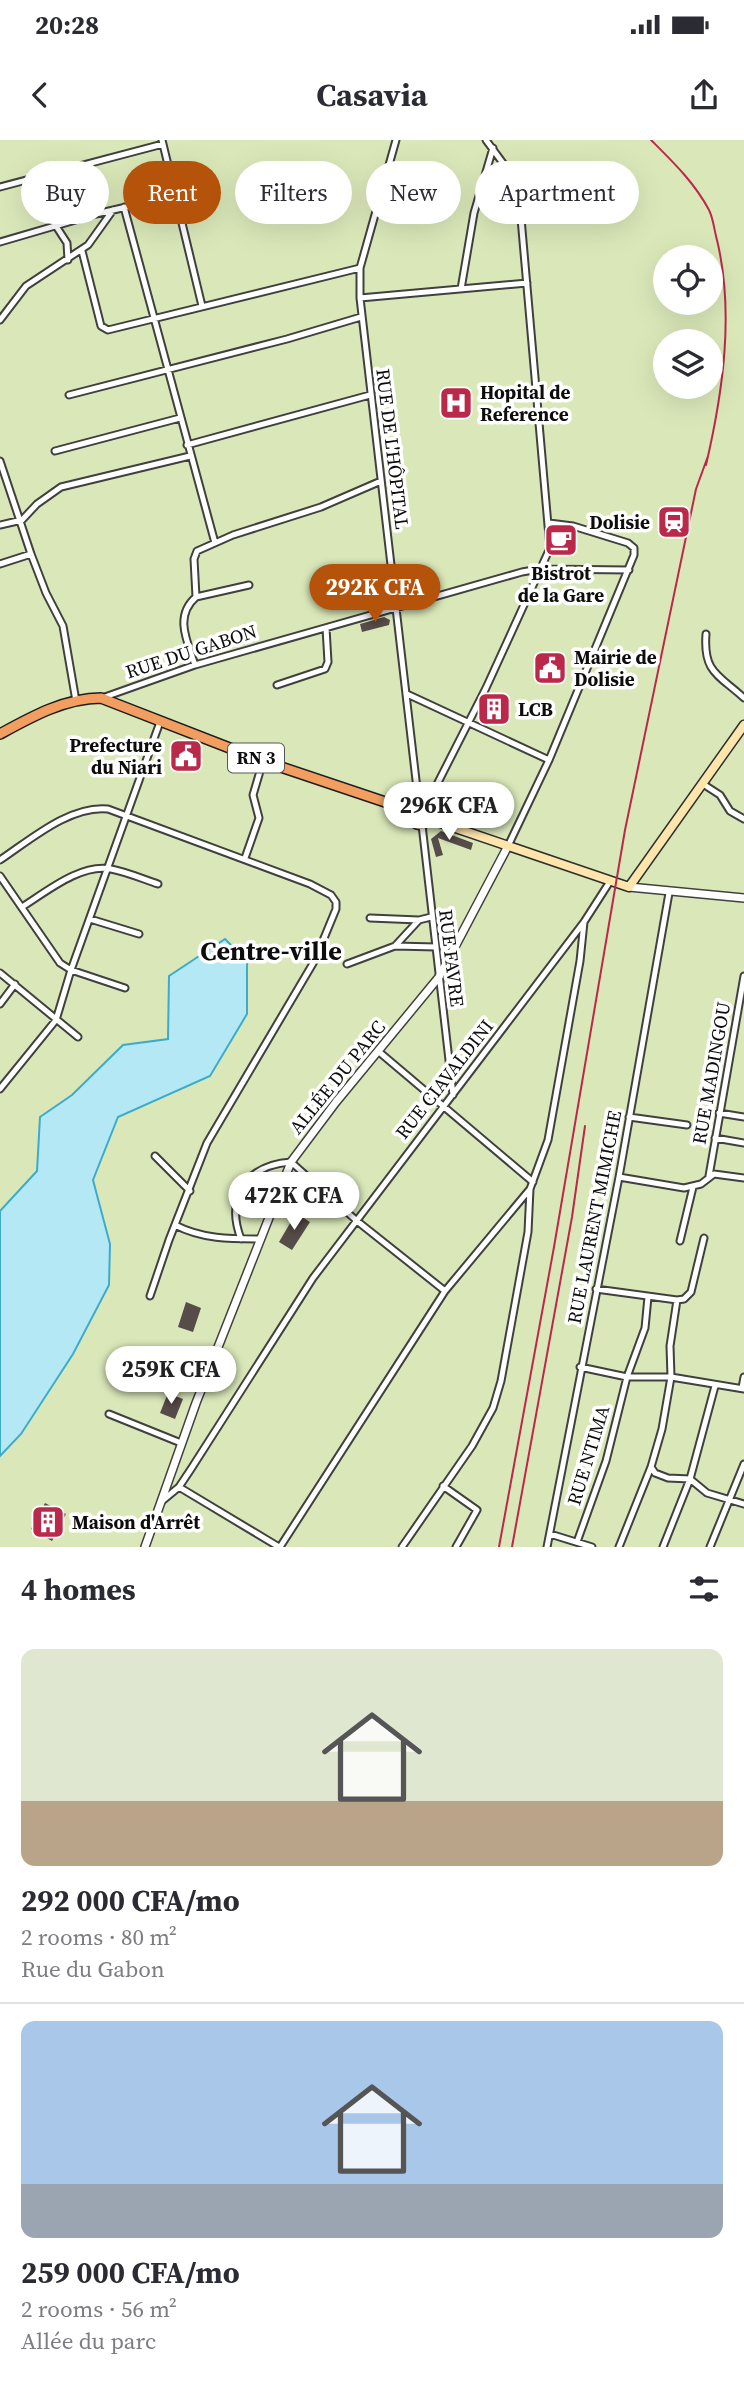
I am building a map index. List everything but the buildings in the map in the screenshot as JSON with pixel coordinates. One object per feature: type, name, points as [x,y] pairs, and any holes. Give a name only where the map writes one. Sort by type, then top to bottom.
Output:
[{"type":"highway","name":"RUE DU GABON","points":[[0,734],[43,712],[76,701],[102,698]]},
{"type":"highway","name":"RN 3","points":[[102,698],[263,761],[419,808]]},
{"type":"main road","points":[[419,808],[414,823],[426,822],[508,846],[609,883],[629,887],[744,726]]},
{"type":"main road","points":[[419,808],[426,822]]},
{"type":"street","name":"RUE DE L'HÔPITAL","points":[[396,140],[360,268],[360,298],[419,808]]},
{"type":"street","points":[[419,808],[468,723],[550,548],[517,193],[509,170],[486,140]]},
{"type":"street","points":[[0,187],[162,142],[168,161]]},
{"type":"street","points":[[461,289],[474,213],[493,148]]},
{"type":"street","points":[[0,242],[123,207]]},
{"type":"street","points":[[0,320],[26,286],[82,251],[113,210]]},
{"type":"street","points":[[129,224],[215,543]]},
{"type":"street","points":[[181,224],[202,306]]},
{"type":"street","points":[[56,226],[67,243],[68,260]]},
{"type":"street","points":[[82,251],[104,330],[155,320],[360,268]]},
{"type":"street","points":[[360,298],[527,283]]},
{"type":"street","points":[[69,395],[167,371],[361,317]]},
{"type":"street","points":[[187,445],[370,395]]},
{"type":"street","points":[[55,452],[180,418]]},
{"type":"street","points":[[0,525],[22,520],[37,504],[61,487],[190,456]]},
{"type":"street","points":[[0,461],[22,520],[31,554],[67,640],[76,701]]},
{"type":"street","points":[[0,483],[8,481]]},
{"type":"street","points":[[196,597],[195,554],[215,543],[321,507],[381,481]]},
{"type":"street","points":[[508,846],[549,760],[634,555],[634,548],[628,543],[573,526],[549,523]]},
{"type":"street","points":[[0,564],[31,554]]},
{"type":"street","name":"RUE DU GABON","points":[[102,698],[195,665],[457,589],[539,569],[629,570]]},
{"type":"street","points":[[195,665],[183,625],[187,605],[196,597],[249,585]]},
{"type":"street","points":[[276,685],[325,669],[328,662],[326,628]]},
{"type":"street","points":[[706,634],[707,663],[717,676],[744,698]]},
{"type":"street","points":[[407,694],[549,760]]},
{"type":"street","points":[[0,1089],[56,1020],[71,970],[160,722]]},
{"type":"street","points":[[245,858],[259,818],[253,795],[263,761]]},
{"type":"street","points":[[703,784],[720,795],[730,811],[744,819]]},
{"type":"street","points":[[0,860],[51,826],[98,808],[108,809],[245,858],[331,895],[336,902],[336,909],[315,960],[207,1143],[150,1296]]},
{"type":"street","name":"RUE FAVRE","points":[[426,822],[431,917],[453,1095]]},
{"type":"street","name":"ALLÉE DU PARC","points":[[145,1547],[181,1443],[291,1163],[303,1143],[439,976],[508,846]]},
{"type":"street","points":[[22,906],[69,878],[98,869],[109,868],[158,884]]},
{"type":"street","points":[[0,876],[50,950],[71,970],[125,988]]},
{"type":"street","name":"RUE CIAVALDINI","points":[[162,1501],[179,1487],[307,1287],[584,922],[609,883]]},
{"type":"street","points":[[629,887],[669,893],[744,898]]},
{"type":"street","name":"RUE LAURENT MIMICHE","points":[[547,1547],[619,1177],[669,893]]},
{"type":"street","points":[[370,918],[419,920],[431,917]]},
{"type":"street","points":[[90,919],[139,934]]},
{"type":"street","points":[[395,946],[419,920]]},
{"type":"street","points":[[402,1547],[472,1446],[493,1408],[528,1233],[532,1185],[548,1140],[584,922]]},
{"type":"street","points":[[347,964],[395,946],[436,947]]},
{"type":"street","points":[[0,973],[78,1037]]},
{"type":"street","name":"RUE MADINGOU","points":[[709,1176],[744,976]]},
{"type":"street","points":[[0,1004],[15,984]]},
{"type":"street","points":[[378,1051],[532,1185]]},
{"type":"street","points":[[719,1113],[744,1116]]},
{"type":"street","points":[[629,1117],[687,1125]]},
{"type":"street","points":[[715,1138],[744,1143]]},
{"type":"street","points":[[155,1156],[190,1191]]},
{"type":"street","points":[[241,1239],[235,1210],[245,1182],[265,1167],[291,1163],[445,1292]]},
{"type":"street","points":[[619,1177],[646,1183],[693,1187],[709,1176],[720,1174],[744,1178]]},
{"type":"street","points":[[179,1487],[279,1547],[445,1292],[532,1185]]},
{"type":"street","points":[[680,1241],[693,1187]]},
{"type":"street","points":[[175,1225],[191,1233],[260,1239]]},
{"type":"street","points":[[596,1289],[677,1300],[688,1297],[704,1238]]},
{"type":"street","name":"RUE NTIMA","points":[[577,1542],[606,1461],[626,1377],[645,1328],[648,1297]]},
{"type":"street","points":[[619,1547],[651,1467],[662,1429],[671,1377],[670,1346],[677,1300]]},
{"type":"street","points":[[580,1367],[626,1377],[671,1377],[715,1386],[743,1388],[744,1377]]},
{"type":"street","points":[[663,1547],[690,1479],[715,1386]]},
{"type":"street","points":[[109,1414],[181,1443]]},
{"type":"street","points":[[710,1547],[744,1464]]},
{"type":"street","points":[[651,1467],[655,1473],[668,1478],[690,1479],[707,1493],[744,1504]]},
{"type":"street","points":[[443,1486],[477,1510],[456,1547]]},
{"type":"street","points":[[550,1534],[592,1547]]},
{"type":"green space","points":[[0,140],[744,140],[744,1547],[0,1547]]},
{"type":"water","points":[[225,939],[247,961],[247,1014],[210,1076],[118,1117],[93,1180],[110,1244],[109,1285],[73,1354],[21,1434],[0,1456],[0,1211],[37,1171],[40,1117],[72,1095],[123,1045],[168,1039],[169,976]]},
{"type":"railway","points":[[651,140],[690,181],[709,210],[722,264],[726,322],[722,380],[706,465]]},
{"type":"railway","points":[[499,1547],[554,1247],[625,830],[696,489],[708,456]]},
{"type":"railway","points":[[512,1547],[572,1217],[585,1126]]},
{"type":"place","name":"Hopital de Reference","points":[[456,403]]},
{"type":"place","name":"Dolisie","points":[[674,522]]},
{"type":"place","name":"Bistrot de la Gare","points":[[561,540]]},
{"type":"place","name":"Mairie de Dolisie","points":[[550,668]]},
{"type":"place","name":"LCB","points":[[494,709]]},
{"type":"place","name":"Prefecture du Niari","points":[[186,756]]},
{"type":"place","name":"Maison d'Arrêt","points":[[48,1522]]},
{"type":"district","name":"Centre-ville","points":[[271,951]]}]
